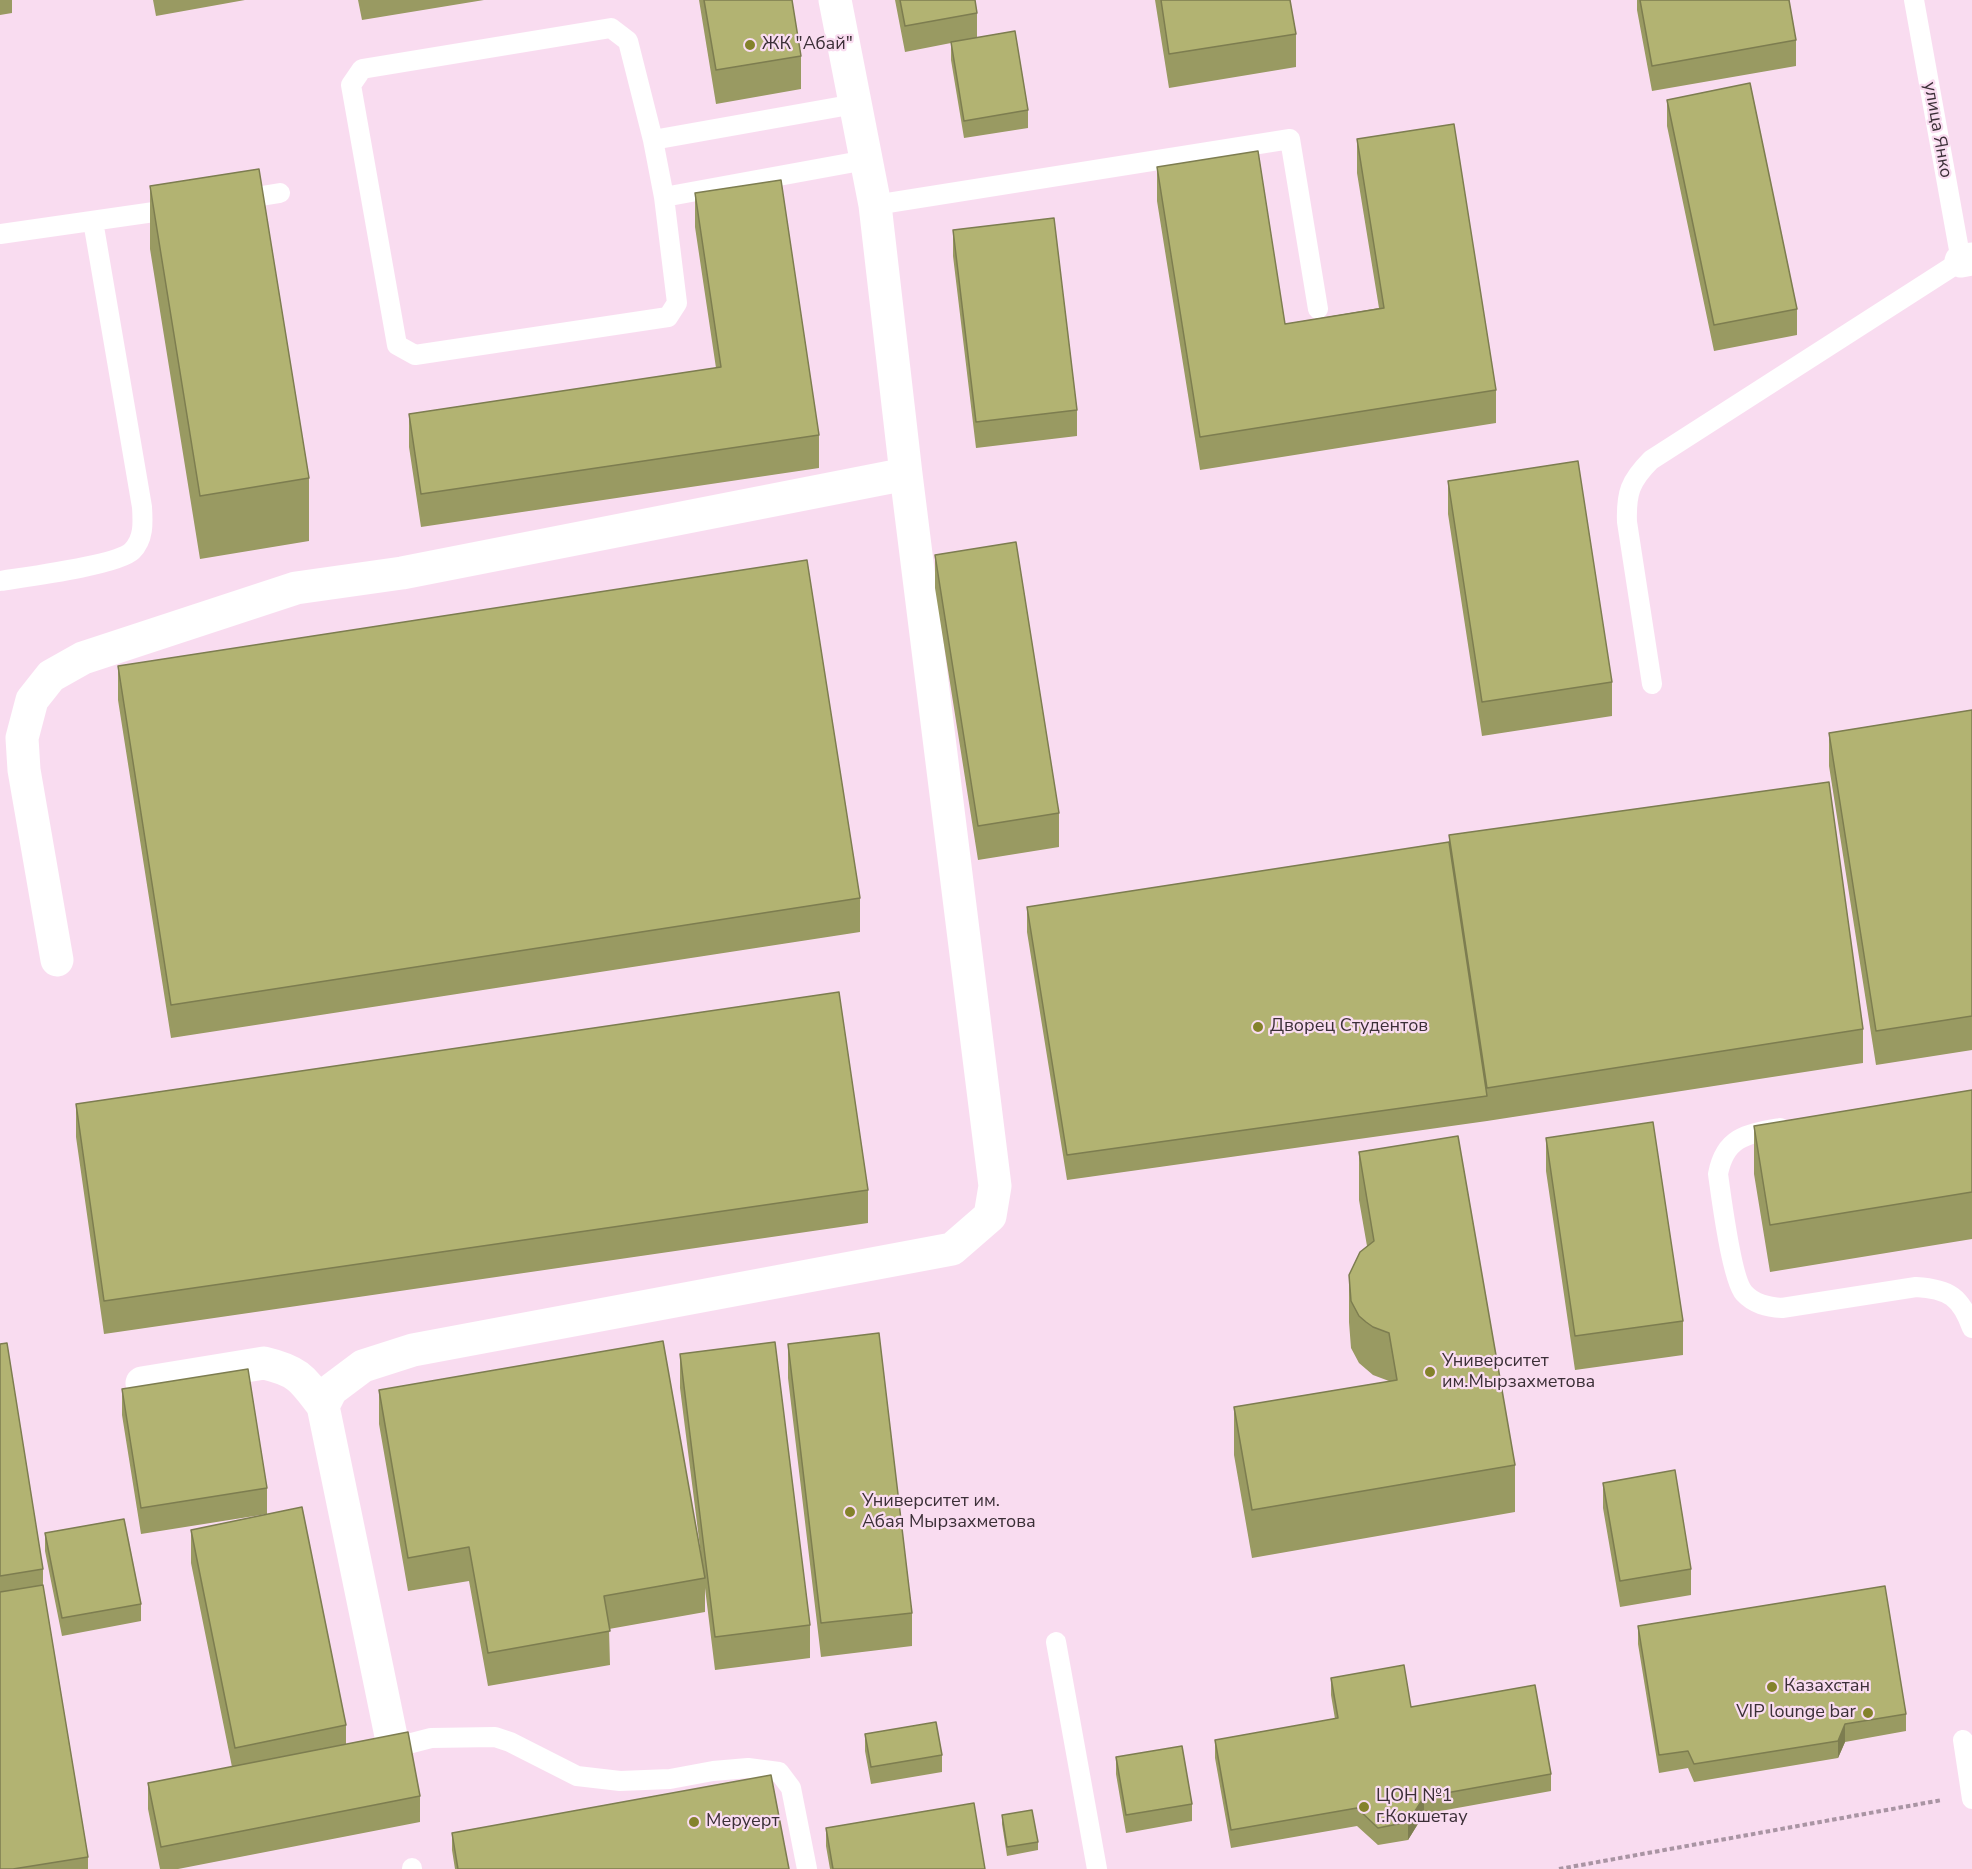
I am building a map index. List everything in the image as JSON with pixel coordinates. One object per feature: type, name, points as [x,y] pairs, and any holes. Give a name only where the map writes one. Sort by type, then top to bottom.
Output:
[{"type":"street","points":[[323,1406],[331,1390],[347,1376],[363,1366],[386,1357],[413,1350],[952,1249],[990,1216],[995,1186],[906,474],[875,205],[835,0]]},
{"type":"street","points":[[57,960],[24,770],[22,738],[32,700],[51,676],[83,658],[296,588],[402,573],[906,474]]},
{"type":"street","points":[[142,1383],[264,1363],[297,1375],[323,1406],[391,1736]]},
{"type":"lane","name":"улица Янко","points":[[1914,0],[1966,260]]},
{"type":"lane","points":[[611,28],[628,41],[653,140],[664,197],[677,303],[668,317],[415,355],[396,345],[351,85],[362,69],[611,28]]},
{"type":"lane","points":[[653,140],[855,104]]},
{"type":"lane","points":[[875,205],[1290,139],[1318,309]]},
{"type":"lane","points":[[664,197],[866,160]]},
{"type":"lane","points":[[222,202],[280,193]]},
{"type":"lane","points":[[0,234],[198,205]]},
{"type":"lane","points":[[0,581],[113,561],[131,552],[141,538],[142,507],[93,220]]},
{"type":"lane","points":[[1652,684],[1627,522],[1626,504],[1629,489],[1638,473],[1651,460],[1966,260]]},
{"type":"lane","points":[[1795,1125],[1743,1136],[1730,1144],[1721,1158],[1718,1174],[1736,1275],[1743,1292],[1755,1302],[1767,1307],[1782,1308],[1917,1287],[1938,1288],[1955,1298],[1967,1314],[1972,1328]]},
{"type":"lane","points":[[1056,1642],[1098,1869]]},
{"type":"lane","points":[[391,1736],[395,1742],[404,1745],[431,1738],[495,1737],[510,1742],[577,1776],[620,1781],[670,1779],[713,1771],[748,1768],[779,1772],[791,1788],[807,1869]]},
{"type":"lane","points":[[1963,1740],[1972,1797]]},
{"type":"path","points":[[1558,1869],[1972,1797]]},
{"type":"building","name":"ЖК \"Абай\"","points":[[704,0],[792,0],[801,56],[716,70]]},
{"type":"building","points":[[900,0],[975,0],[977,13],[905,26]]},
{"type":"building","points":[[1161,0],[1290,0],[1296,34],[1169,54]]},
{"type":"building","points":[[1640,0],[1789,0],[1796,40],[1652,66]]},
{"type":"building","points":[[1015,31],[1028,110],[964,121],[951,42]]},
{"type":"building","points":[[1750,83],[1797,309],[1714,325],[1667,100]]},
{"type":"building","points":[[1454,124],[1496,390],[1200,437],[1157,167],[1258,151],[1285,324],[1384,308],[1357,139]]},
{"type":"building","points":[[259,169],[309,478],[200,496],[150,186]]},
{"type":"building","points":[[781,180],[819,435],[421,494],[409,414],[721,367],[695,193]]},
{"type":"building","points":[[1054,218],[1077,410],[976,422],[953,230]]},
{"type":"building","points":[[1578,461],[1612,682],[1482,702],[1448,481]]},
{"type":"building","points":[[1016,542],[1059,813],[978,826],[935,555]]},
{"type":"building","points":[[807,560],[860,898],[171,1005],[118,666]]},
{"type":"building","points":[[1972,710],[1972,1016],[1876,1031],[1829,733]]},
{"type":"building","points":[[1829,782],[1863,1029],[1487,1088],[1449,835]]},
{"type":"building","name":"Дворец Студентов","points":[[1449,842],[1487,1096],[1067,1155],[1027,907]]},
{"type":"building","points":[[839,992],[868,1190],[104,1301],[76,1104]]},
{"type":"building","points":[[1972,1090],[1972,1192],[1770,1225],[1754,1126]]},
{"type":"building","points":[[1653,1122],[1683,1321],[1575,1336],[1546,1138]]},
{"type":"building","name":"Университет им.Мырзахметова","points":[[1458,1136],[1515,1465],[1252,1510],[1234,1407],[1397,1380],[1389,1333],[1366,1322],[1359,1316],[1351,1301],[1349,1275],[1360,1252],[1374,1241],[1359,1152]]},
{"type":"building","name":"Университет им. Абая Мырзахметова","points":[[879,1333],[912,1613],[821,1623],[788,1344]]},
{"type":"building","points":[[663,1341],[705,1578],[604,1596],[610,1631],[488,1653],[469,1547],[408,1558],[379,1390]]},
{"type":"building","points":[[775,1342],[810,1625],[715,1637],[680,1354]]},
{"type":"building","points":[[7,1343],[43,1569],[0,1576],[0,1344]]},
{"type":"building","points":[[248,1369],[267,1488],[141,1508],[122,1389]]},
{"type":"building","points":[[1675,1470],[1691,1569],[1620,1581],[1603,1483]]},
{"type":"building","points":[[302,1507],[346,1725],[235,1748],[191,1530]]},
{"type":"building","points":[[124,1519],[141,1604],[62,1618],[45,1533]]},
{"type":"building","points":[[43,1585],[88,1857],[0,1869],[0,1592]]},
{"type":"building","name":"Казахстан","points":[[1885,1586],[1906,1714],[1845,1724],[1838,1741],[1694,1764],[1688,1751],[1659,1755],[1638,1626]]},
{"type":"building","points":[[1404,1665],[1411,1707],[1535,1685],[1551,1774],[1424,1797],[1408,1822],[1378,1828],[1357,1808],[1231,1830],[1215,1740],[1338,1718],[1331,1678]]},
{"type":"building","points":[[936,1722],[942,1755],[871,1767],[865,1734]]},
{"type":"building","points":[[408,1732],[420,1796],[161,1847],[148,1783]]},
{"type":"building","points":[[1182,1746],[1192,1804],[1126,1815],[1116,1757]]},
{"type":"building","name":"Меруерт","points":[[771,1775],[789,1869],[458,1869],[452,1833]]},
{"type":"building","points":[[974,1803],[985,1869],[833,1869],[826,1828]]},
{"type":"building","points":[[1032,1810],[1038,1842],[1007,1847],[1002,1815]]},
{"type":"place","name":"ЖК \"Абай\"","points":[[750,45]]},
{"type":"place","name":"Дворец Студентов","points":[[1258,1027]]},
{"type":"place","name":"Университет им.Мырзахметова","points":[[1430,1372]]},
{"type":"place","name":"Университет им. Абая Мырзахметова","points":[[850,1512]]},
{"type":"place","name":"Казахстан","points":[[1772,1687]]},
{"type":"place","name":"VIP lounge bar","points":[[1868,1713]]},
{"type":"place","name":"ЦОН №1 г.Кокшетау","points":[[1364,1807]]},
{"type":"place","name":"Меруерт","points":[[694,1822]]}]
